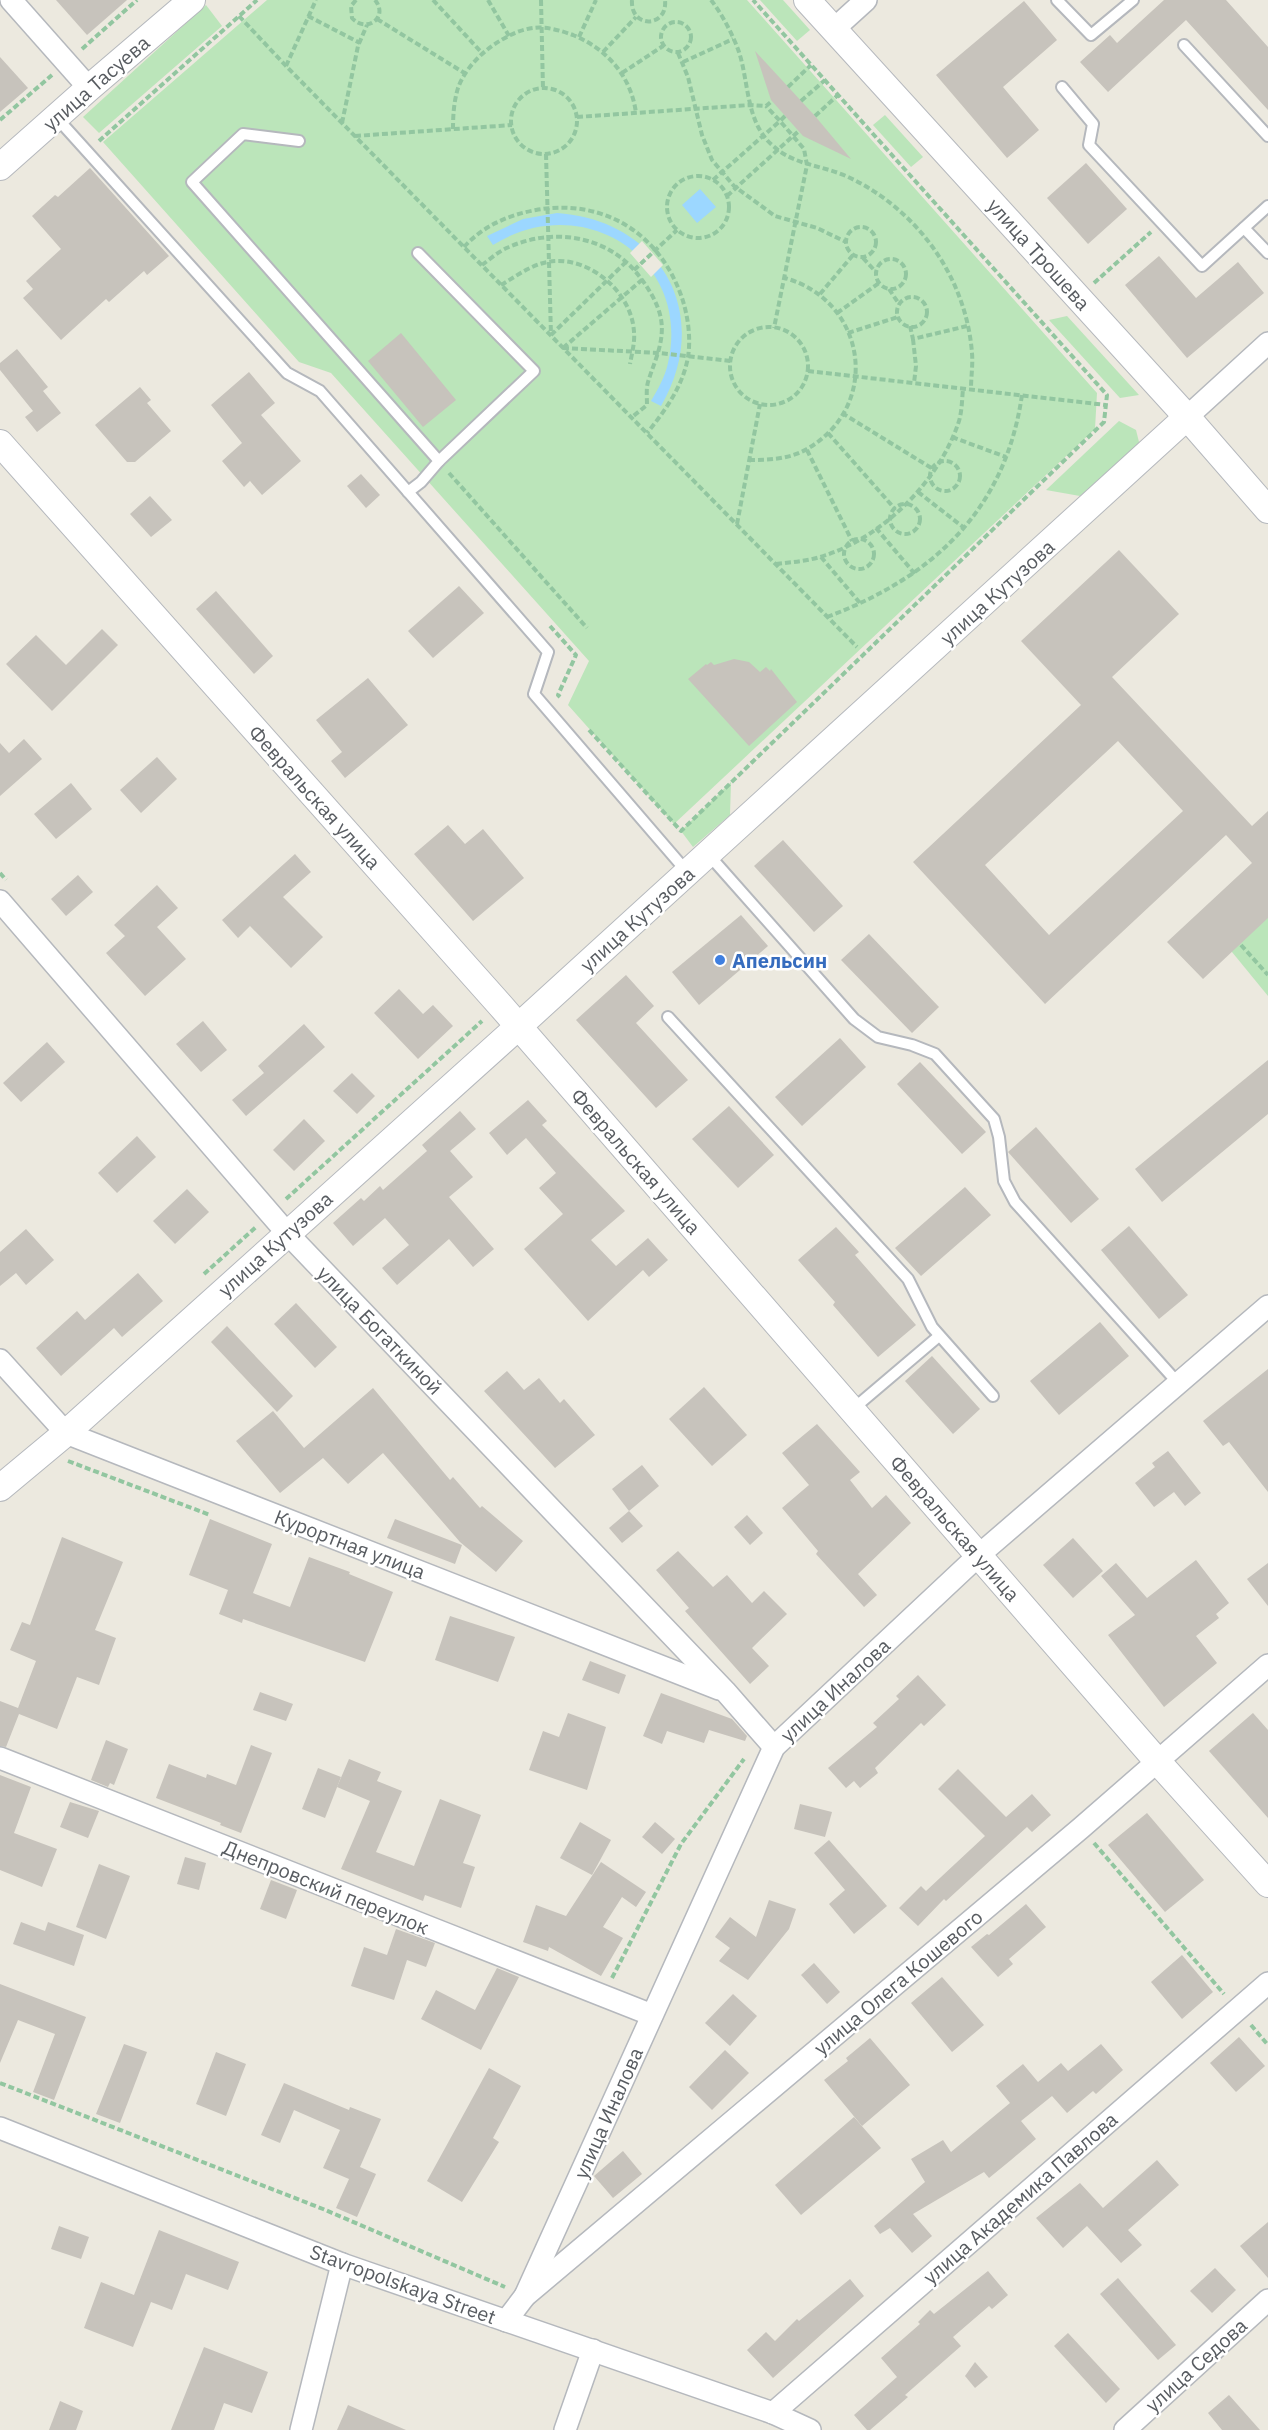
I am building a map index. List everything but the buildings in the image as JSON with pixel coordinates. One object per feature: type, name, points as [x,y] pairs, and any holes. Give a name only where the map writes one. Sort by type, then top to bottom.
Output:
[{"type":"street","points":[[11,0],[89,88]]},
{"type":"street","name":"улица Тасуева","points":[[0,168],[192,0]]},
{"type":"street","name":"улица Трошева","points":[[807,0],[1187,417],[1268,510]]},
{"type":"street","points":[[834,29],[866,0]]},
{"type":"street","name":"улица Кутузова","points":[[0,1488],[66,1432],[519,1026],[1268,343]]},
{"type":"street","name":"Февральская улица","points":[[0,443],[519,1026],[1158,1762],[1268,1884]]},
{"type":"street","name":"улица Богаткиной","points":[[0,901],[287,1233],[725,1691],[774,1747]]},
{"type":"street","name":"улица Иналова","points":[[525,2296],[774,1747],[979,1555],[1268,1306]]},
{"type":"street","name":"Курортная улица","points":[[0,1360],[66,1432],[725,1691]]},
{"type":"street","name":"улица Олега Кошевого","points":[[525,2296],[1158,1762],[1268,1665]]},
{"type":"street","name":"Днепровский переулок","points":[[0,1758],[652,2016]]},
{"type":"street","name":"улица Академика Павлова","points":[[773,2413],[1268,1983]]},
{"type":"street","name":"Stavropolskaya Street","points":[[0,2127],[342,2264],[773,2413],[810,2430]]},
{"type":"street","points":[[301,2430],[342,2264]]},
{"type":"street","points":[[506,2320],[525,2296]]},
{"type":"street","name":"улица Седова","points":[[1125,2430],[1268,2300]]},
{"type":"street","points":[[565,2430],[594,2350]]},
{"type":"lane","points":[[1057,0],[1091,35],[1132,0]]},
{"type":"lane","points":[[1184,45],[1268,136]]},
{"type":"lane","points":[[1062,87],[1093,124],[1089,145],[1202,266],[1268,206]]},
{"type":"lane","points":[[56,117],[287,373],[320,391],[548,652],[534,694],[688,873]]},
{"type":"lane","points":[[299,141],[243,134],[192,182],[439,461]]},
{"type":"lane","points":[[1244,228],[1268,253]]},
{"type":"lane","points":[[408,492],[534,371],[418,253]]},
{"type":"lane","points":[[707,854],[854,1019],[878,1037],[912,1045],[935,1054],[993,1119],[999,1137],[1004,1181],[1015,1202],[1178,1383]]},
{"type":"lane","points":[[668,1017],[908,1279],[932,1328],[993,1396]]},
{"type":"lane","points":[[852,1409],[939,1336]]},
{"type":"path","points":[[106,151],[98,142],[257,0]]},
{"type":"path","points":[[286,66],[316,0]]},
{"type":"path","points":[[356,0],[351,6],[352,18],[356,22],[367,25]]},
{"type":"path","points":[[375,0],[380,8]]},
{"type":"path","points":[[433,0],[482,53]]},
{"type":"path","points":[[488,0],[509,36]]},
{"type":"path","points":[[541,0],[543,89]]},
{"type":"path","points":[[578,37],[596,0]]},
{"type":"path","points":[[632,0],[633,12],[646,22],[657,19],[664,11],[664,0]]},
{"type":"path","points":[[711,0],[738,51],[750,105],[763,135],[787,156],[807,165],[829,168],[873,189],[914,223],[947,266],[960,297],[968,326],[972,354],[971,389]]},
{"type":"path","points":[[589,729],[681,831],[1104,422],[1107,395],[753,0]]},
{"type":"path","points":[[342,123],[360,43],[367,25],[377,19],[384,1]]},
{"type":"path","points":[[239,15],[286,66],[857,647]]},
{"type":"path","points":[[308,16],[360,43]]},
{"type":"path","points":[[603,52],[636,16]]},
{"type":"path","points":[[377,19],[466,74]]},
{"type":"path","points":[[657,19],[664,27]]},
{"type":"path","points":[[678,22],[687,26],[691,36],[689,46],[678,53],[670,52],[663,46],[660,36],[664,27],[678,22]]},
{"type":"path","points":[[453,129],[453,109],[459,88],[466,74],[482,53],[509,36],[536,27],[562,30],[603,52],[622,73],[634,101],[636,113]]},
{"type":"path","points":[[683,62],[733,39]]},
{"type":"path","points":[[622,73],[663,46]]},
{"type":"path","points":[[678,53],[683,62],[695,109],[712,160],[736,188],[775,216],[818,228],[846,242]]},
{"type":"path","points":[[788,87],[811,65]]},
{"type":"path","points":[[801,101],[825,80]]},
{"type":"path","points":[[543,89],[558,91],[567,97],[574,106],[577,117],[577,128],[573,138],[555,153],[534,152],[524,147],[517,140],[512,125],[513,109],[519,100],[527,93],[543,89]]},
{"type":"path","points":[[815,116],[838,95]]},
{"type":"path","points":[[577,117],[750,105],[766,106],[772,101]]},
{"type":"path","points":[[766,106],[804,149],[807,165],[774,328]]},
{"type":"path","points":[[713,180],[785,116]]},
{"type":"path","points":[[355,136],[512,125]]},
{"type":"path","points":[[727,196],[799,131]]},
{"type":"path","points":[[546,154],[551,336]]},
{"type":"path","points":[[694,177],[713,180],[722,187],[727,196],[728,217],[716,233],[696,238],[686,236],[677,230],[668,213],[671,193],[685,179],[694,177]]},
{"type":"path","points":[[464,247],[472,238],[499,221],[518,213],[564,206],[585,208],[607,215],[624,224],[655,251],[677,283],[687,312],[686,357],[675,393],[647,433]]},
{"type":"path","points":[[1093,284],[1161,223]]},
{"type":"path","points":[[862,257],[873,251],[874,235],[870,231],[859,228],[849,233],[846,242],[848,250],[853,255],[862,257],[876,272],[879,283],[889,288],[899,304],[898,317],[902,323],[910,326],[919,325],[926,316],[925,305],[916,298],[910,297],[899,304]]},
{"type":"path","points":[[634,270],[677,230]]},
{"type":"path","points":[[482,265],[508,248],[532,240],[564,236],[600,243],[627,261],[643,279],[661,319],[661,354],[648,384],[646,405],[632,417]]},
{"type":"path","points":[[820,294],[853,255]]},
{"type":"path","points":[[876,272],[879,265],[889,259],[895,259],[904,266],[905,278],[902,283],[889,288]]},
{"type":"path","points":[[501,285],[534,265],[557,260],[581,265],[600,274],[616,289],[629,310],[634,330],[630,364]]},
{"type":"path","points":[[551,336],[627,261]]},
{"type":"path","points":[[749,460],[782,459],[807,450],[828,434],[851,396],[856,376],[857,358],[848,333],[837,313],[820,294],[807,285],[785,278]]},
{"type":"path","points":[[563,348],[643,279]]},
{"type":"path","points":[[837,313],[879,283]]},
{"type":"path","points":[[848,333],[898,317]]},
{"type":"path","points":[[910,326],[916,360],[914,383]]},
{"type":"path","points":[[913,339],[968,326]]},
{"type":"path","points":[[774,328],[793,335],[802,345],[807,357],[808,371],[801,388],[788,400],[777,404],[760,404],[742,394],[735,385],[731,374],[731,361],[734,348],[743,338],[754,330],[774,328]]},
{"type":"path","points":[[563,348],[731,361]]},
{"type":"path","points":[[808,371],[1106,405]]},
{"type":"path","points":[[775,564],[821,557],[847,546],[876,528],[918,492],[931,477],[952,436],[959,419],[963,389]]},
{"type":"path","points":[[827,617],[860,603],[915,574],[963,527],[989,493],[1006,457],[1017,423],[1022,395]]},
{"type":"path","points":[[737,525],[760,404]]},
{"type":"path","points":[[842,413],[933,469]]},
{"type":"path","points":[[828,434],[895,509]]},
{"type":"path","points":[[952,436],[1006,457]]},
{"type":"path","points":[[807,450],[852,541]]},
{"type":"path","points":[[439,461],[587,628]]},
{"type":"path","points":[[949,462],[958,469],[960,475],[957,486],[941,491],[932,484],[933,469],[938,463],[949,462]]},
{"type":"path","points":[[918,492],[963,527]]},
{"type":"path","points":[[904,505],[918,512],[919,524],[916,529],[901,534],[892,526],[890,517],[895,509],[904,505]]},
{"type":"path","points":[[876,528],[915,574]]},
{"type":"path","points":[[858,539],[868,543],[874,553],[871,564],[855,568],[850,566],[844,556],[847,546],[858,539]]},
{"type":"path","points":[[821,557],[860,603]]},
{"type":"path","points":[[545,620],[576,655],[558,695],[566,704]]},
{"type":"path","points":[[1241,945],[1268,975]]},
{"type":"path","points":[[609,1984],[681,1844],[744,1758]]},
{"type":"path","points":[[1081,1827],[1268,2044]]},
{"type":"path","points":[[0,2083],[323,2209],[525,2296]]},
{"type":"green space","points":[[267,0],[747,0],[1097,393],[1095,429],[674,824],[568,705],[589,661],[331,373],[299,362],[103,142]]},
{"type":"green space","points":[[760,0],[783,0],[810,30],[797,41]]},
{"type":"green space","points":[[206,5],[222,26],[99,133],[83,117]]},
{"type":"green space","points":[[885,115],[923,157],[911,167],[873,125]]},
{"type":"green space","points":[[1067,316],[1139,395],[1120,398],[1049,320]]},
{"type":"green space","points":[[1119,421],[1136,430],[1140,446],[1080,496],[1046,490]]},
{"type":"green space","points":[[731,782],[730,815],[693,847],[681,831]]},
{"type":"green space","points":[[1268,867],[1268,996],[1232,952],[1232,899]]},
{"type":"water","points":[[700,189],[716,207],[697,223],[682,205]]},
{"type":"water","points":[[557,213],[594,220],[625,233],[650,253],[668,278],[679,307],[682,338],[676,372],[661,406],[651,401],[667,368],[671,325],[663,292],[647,265],[623,244],[594,230],[561,225],[527,230],[493,245],[487,236],[523,219]]},
{"type":"pier","points":[[642,241],[663,265],[651,277],[630,253]]},
{"type":"place","name":"Апельсин","points":[[720,960]]}]
